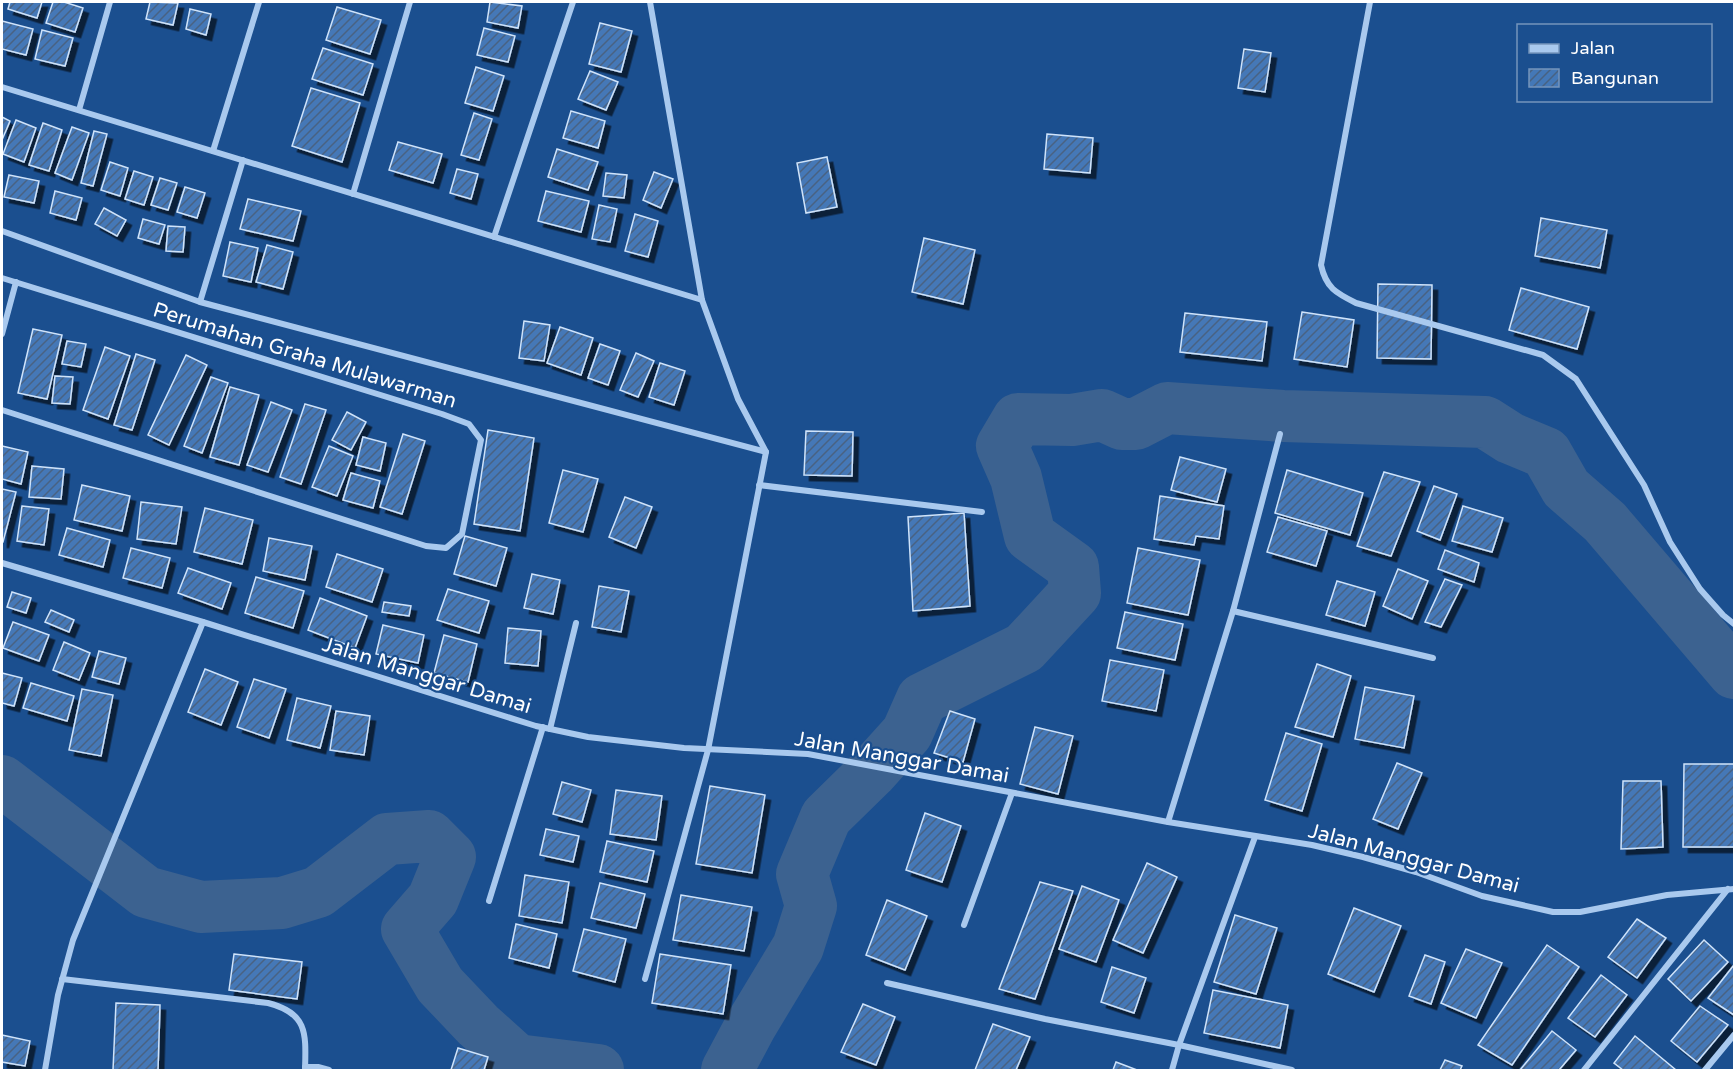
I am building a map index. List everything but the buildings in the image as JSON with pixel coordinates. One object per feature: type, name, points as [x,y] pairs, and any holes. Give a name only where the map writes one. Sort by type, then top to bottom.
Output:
[{"type":"street","points":[[79,110],[110,2]]},
{"type":"street","points":[[213,151],[259,2]]},
{"type":"street","points":[[354,194],[410,2]]},
{"type":"street","points":[[494,237],[573,2]]},
{"type":"street","points":[[645,979],[708,750],[766,452],[738,399],[702,300],[651,2]]},
{"type":"street","points":[[1370,2],[1321,265],[1324,281],[1340,295],[1356,303],[1543,355],[1576,379],[1644,484],[1670,542],[1700,589],[1734,624]]},
{"type":"street","points":[[2,87],[702,300]]},
{"type":"street","points":[[200,302],[243,160]]},
{"type":"street","points":[[2,231],[200,302],[766,452]]},
{"type":"street","name":"Perumahan Graha Mulawarman","points":[[2,278],[442,414],[470,424],[481,440],[462,534],[446,548],[426,546],[2,410]]},
{"type":"street","points":[[2,334],[16,282]]},
{"type":"street","points":[[1168,822],[1233,611],[1280,434]]},
{"type":"street","points":[[759,485],[982,512]]},
{"type":"street","name":"Jalan Manggar Damai","points":[[2,563],[203,622],[546,728],[588,737],[708,750],[808,754],[1168,822],[1312,845],[1363,856],[1482,896],[1553,912],[1580,912],[1667,895],[1731,889]]},
{"type":"street","points":[[1233,611],[1433,658]]},
{"type":"street","points":[[45,1071],[62,979],[73,940],[203,622]]},
{"type":"street","points":[[489,901],[546,728],[576,623]]},
{"type":"street","points":[[964,925],[1012,793]]},
{"type":"street","points":[[1172,1071],[1255,837]]},
{"type":"street","points":[[1584,1071],[1731,889]]},
{"type":"street","points":[[62,979],[281,1006],[291,1011],[301,1023],[305,1039],[305,1069],[318,1067],[329,1071]]},
{"type":"street","points":[[887,983],[1292,1071]]},
{"type":"street","points":[[1705,1071],[1734,1035]]},
{"type":"waterway","points":[[727,1070],[798,947],[811,906],[802,874],[826,817],[871,773],[907,733],[922,699],[1024,648],[1075,593],[1073,567],[1030,536],[1016,478],[1002,446],[1018,419],[1072,420],[1102,415],[1122,424],[1136,424],[1167,408],[1283,416],[1485,422],[1510,438],[1546,453],[1566,488],[1605,522],[1734,673]]},
{"type":"waterway","points":[[2,781],[146,892],[201,907],[282,903],[318,892],[387,839],[429,836],[450,857],[433,899],[407,929],[440,985],[478,1025],[517,1060],[598,1070]]}]
